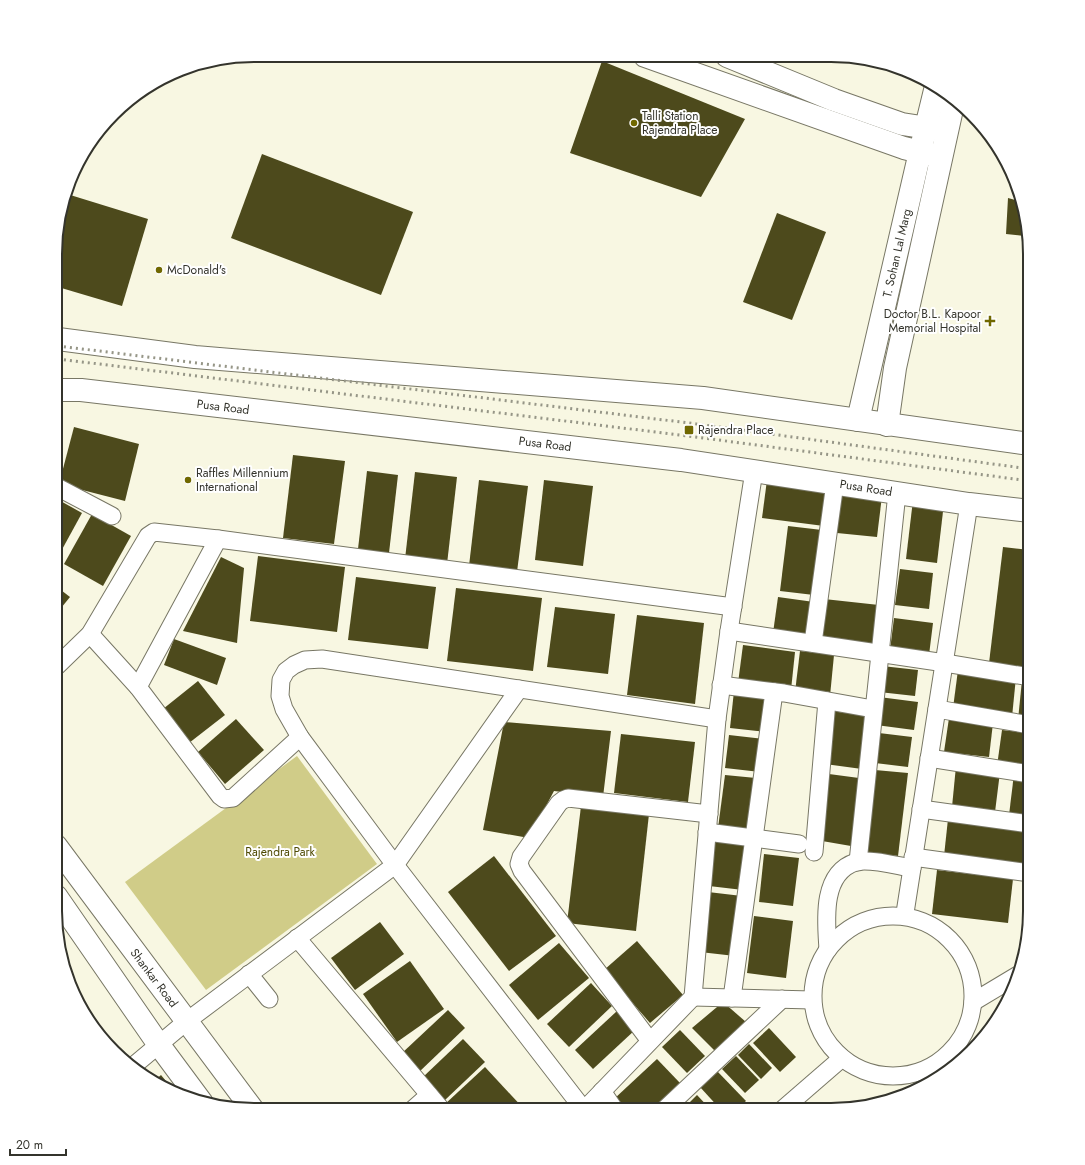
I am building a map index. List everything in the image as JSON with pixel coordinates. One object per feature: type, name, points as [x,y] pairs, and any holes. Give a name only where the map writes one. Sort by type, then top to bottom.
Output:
[{"type":"main road","points":[[662,62],[904,148],[942,158]]},
{"type":"main road","points":[[741,62],[834,100],[902,124],[948,131]]},
{"type":"main road","name":"T. Sohan Lal Marg","points":[[858,420],[935,92]]},
{"type":"main road","name":"T. Sohan Lal Marg","points":[[887,425],[895,368],[953,106]]},
{"type":"main road","points":[[62,340],[195,357],[703,398],[1023,443]]},
{"type":"main road","name":"Pusa Road","points":[[62,390],[81,390],[681,460],[1023,511]]},
{"type":"main road","name":"Shankar Road","points":[[62,854],[248,1103]]},
{"type":"main road","points":[[62,912],[195,1094]]},
{"type":"street","points":[[591,1103],[693,997],[717,719],[754,471]]},
{"type":"street","points":[[813,643],[835,483]]},
{"type":"street","points":[[62,489],[112,516]]},
{"type":"street","points":[[858,862],[896,493]]},
{"type":"street","points":[[905,913],[969,504]]},
{"type":"street","points":[[62,661],[90,634],[150,534],[158,532],[733,607]]},
{"type":"street","points":[[138,687],[218,539]]},
{"type":"street","points":[[729,631],[1023,676]]},
{"type":"street","points":[[90,634],[138,687],[220,796],[224,799],[233,798],[300,737]]},
{"type":"street","points":[[579,1103],[395,864],[300,737],[284,709],[280,696],[281,680],[286,671],[294,665],[305,660],[322,659],[717,719]]},
{"type":"street","points":[[721,685],[774,692],[873,709]]},
{"type":"street","points":[[137,1063],[187,1021],[395,864],[519,689]]},
{"type":"street","points":[[732,998],[774,692]]},
{"type":"street","points":[[814,852],[827,701]]},
{"type":"street","points":[[937,709],[1023,724]]},
{"type":"street","points":[[929,758],[1023,773]]},
{"type":"street","points":[[650,1041],[522,871],[519,864],[521,857],[559,803],[568,798],[709,814]]},
{"type":"street","points":[[921,809],[1023,823]]},
{"type":"street","points":[[707,832],[799,844]]},
{"type":"street","points":[[828,949],[826,912],[828,897],[839,874],[846,867],[858,862],[913,863],[1023,872]]},
{"type":"street","points":[[946,1065],[922,1072],[894,1077],[866,1072],[842,1058],[823,1037],[812,1000],[816,972],[828,949],[850,928],[875,917],[905,913],[923,921],[947,936],[964,958],[973,984],[972,1012],[962,1039],[949,1062]]},
{"type":"street","points":[[297,938],[436,1103]]},
{"type":"street","points":[[250,974],[269,999]]},
{"type":"street","points":[[973,1002],[1010,980]]},
{"type":"street","points":[[693,997],[812,1000]]},
{"type":"street","points":[[671,1103],[782,999]]},
{"type":"street","points":[[790,1103],[842,1058]]},
{"type":"street","points":[[602,1091],[611,1103]]},
{"type":"street","points":[[420,1103],[430,1095]]},
{"type":"green space","name":"Rajendra Park","points":[[297,756],[377,864],[206,990],[125,882]]},
{"type":"building","points":[[602,62],[745,119],[701,197],[570,153]]},
{"type":"building","points":[[262,154],[413,212],[381,295],[231,238]]},
{"type":"building","points":[[71,195],[148,219],[122,306],[62,288],[62,242]]},
{"type":"building","points":[[1008,198],[1015,200],[1022,236],[1006,234]]},
{"type":"building","points":[[777,213],[826,232],[792,320],[743,302]]},
{"type":"building","points":[[74,427],[139,444],[125,501],[62,485],[62,473]]},
{"type":"building","points":[[293,455],[345,461],[334,544],[283,538]]},
{"type":"building","points":[[367,471],[398,475],[389,553],[358,549]]},
{"type":"building","points":[[415,472],[457,477],[447,564],[405,559]]},
{"type":"building","points":[[479,480],[528,486],[517,572],[469,566]]},
{"type":"building","points":[[544,480],[593,486],[583,566],[535,560]]},
{"type":"building","points":[[767,480],[828,488],[824,526],[762,518]]},
{"type":"building","points":[[842,491],[882,496],[877,537],[837,533]]},
{"type":"building","points":[[913,500],[944,503],[937,563],[906,559]]},
{"type":"building","points":[[62,502],[82,513],[62,550]]},
{"type":"building","points":[[92,514],[131,536],[103,586],[64,564]]},
{"type":"building","points":[[788,526],[822,530],[814,595],[780,591]]},
{"type":"building","points":[[1003,547],[1023,549],[1023,668],[989,663]]},
{"type":"building","points":[[258,556],[345,567],[337,632],[250,621]]},
{"type":"building","points":[[221,557],[244,568],[237,643],[183,631]]},
{"type":"building","points":[[900,569],[933,573],[929,609],[895,605]]},
{"type":"building","points":[[356,577],[436,587],[428,649],[348,640]]},
{"type":"building","points":[[456,588],[542,598],[533,671],[447,661]]},
{"type":"building","points":[[62,591],[70,597],[62,607]]},
{"type":"building","points":[[778,597],[814,602],[810,637],[773,633]]},
{"type":"building","points":[[824,599],[879,605],[874,644],[819,637]]},
{"type":"building","points":[[555,607],[615,614],[608,674],[547,667]]},
{"type":"building","points":[[637,615],[704,623],[695,704],[627,695]]},
{"type":"building","points":[[894,618],[933,623],[929,655],[890,650]]},
{"type":"building","points":[[174,639],[226,658],[217,685],[164,665]]},
{"type":"building","points":[[743,645],[795,652],[791,690],[738,683]]},
{"type":"building","points":[[800,651],[834,655],[830,696],[795,692]]},
{"type":"building","points":[[882,666],[918,670],[915,696],[879,692]]},
{"type":"building","points":[[958,670],[1016,677],[1012,717],[953,708]]},
{"type":"building","points":[[1022,680],[1023,720],[1018,720]]},
{"type":"building","points":[[198,681],[225,715],[189,743],[163,709]]},
{"type":"building","points":[[734,691],[771,696],[766,732],[730,728]]},
{"type":"building","points":[[879,697],[918,702],[914,730],[876,725]]},
{"type":"building","points":[[831,711],[870,716],[862,769],[825,764]]},
{"type":"building","points":[[949,718],[993,723],[989,757],[944,752]]},
{"type":"building","points":[[236,719],[264,750],[225,784],[198,752]]},
{"type":"building","points":[[504,722],[611,731],[603,797],[554,791],[529,838],[483,830]]},
{"type":"building","points":[[1002,730],[1023,732],[1023,769],[997,766]]},
{"type":"building","points":[[879,733],[912,737],[908,767],[875,763]]},
{"type":"building","points":[[621,734],[695,742],[688,802],[614,793]]},
{"type":"building","points":[[729,735],[764,739],[760,772],[725,768]]},
{"type":"building","points":[[956,766],[1000,772],[995,812],[952,807]]},
{"type":"building","points":[[875,770],[908,773],[898,856],[865,852]]},
{"type":"building","points":[[829,774],[859,778],[851,846],[822,841]]},
{"type":"building","points":[[1014,774],[1023,775],[1023,817],[1009,815]]},
{"type":"building","points":[[725,775],[756,778],[750,832],[718,828]]},
{"type":"building","points":[[581,806],[649,814],[636,931],[567,923]]},
{"type":"building","points":[[948,819],[1023,829],[1022,865],[944,856]]},
{"type":"building","points":[[714,839],[749,843],[743,890],[709,886]]},
{"type":"building","points":[[764,854],[799,858],[793,906],[759,902]]},
{"type":"building","points":[[494,856],[556,936],[509,971],[448,892]]},
{"type":"building","points":[[937,870],[1013,879],[1008,923],[932,914]]},
{"type":"building","points":[[708,892],[742,896],[735,956],[700,952]]},
{"type":"building","points":[[754,916],[793,921],[786,978],[747,973]]},
{"type":"building","points":[[380,922],[404,954],[355,990],[331,958]]},
{"type":"building","points":[[637,941],[683,995],[650,1023],[604,970]]},
{"type":"building","points":[[559,943],[589,978],[538,1020],[509,985]]},
{"type":"building","points":[[410,961],[444,1009],[397,1042],[363,994]]},
{"type":"building","points":[[591,983],[612,1006],[569,1047],[547,1024]]},
{"type":"building","points":[[723,1002],[746,1022],[715,1051],[692,1028]]},
{"type":"building","points":[[448,1010],[465,1028],[418,1073],[401,1054]]},
{"type":"building","points":[[617,1011],[635,1030],[593,1069],[575,1050]]},
{"type":"building","points":[[769,1028],[796,1057],[780,1072],[753,1043]]},
{"type":"building","points":[[680,1030],[705,1056],[687,1073],[662,1047]]},
{"type":"building","points":[[463,1039],[485,1062],[445,1100],[423,1077]]},
{"type":"building","points":[[749,1044],[772,1068],[761,1079],[738,1055]]},
{"type":"building","points":[[736,1056],[759,1080],[745,1093],[722,1069]]},
{"type":"building","points":[[657,1059],[680,1083],[659,1103],[618,1103],[614,1099]]},
{"type":"building","points":[[485,1067],[518,1103],[446,1103]]},
{"type":"building","points":[[717,1071],[746,1101],[744,1103],[715,1103],[700,1087]]},
{"type":"building","points":[[161,1075],[166,1082],[158,1077]]},
{"type":"building","points":[[697,1095],[704,1103],[689,1103]]},
{"type":"railway","points":[[62,346],[689,423],[1023,468]]},
{"type":"railway","points":[[62,359],[688,436],[1023,480]]},
{"type":"place","name":"Talli Station Rajendra Place","points":[[634,123]]},
{"type":"place","name":"McDonald's","points":[[159,270]]},
{"type":"place","name":"Doctor B.L. Kapoor Memorial Hospital","points":[[990,321]]},
{"type":"place","name":"Rajendra Place","points":[[689,430]]},
{"type":"place","name":"Raffles Millennium International","points":[[188,480]]}]
